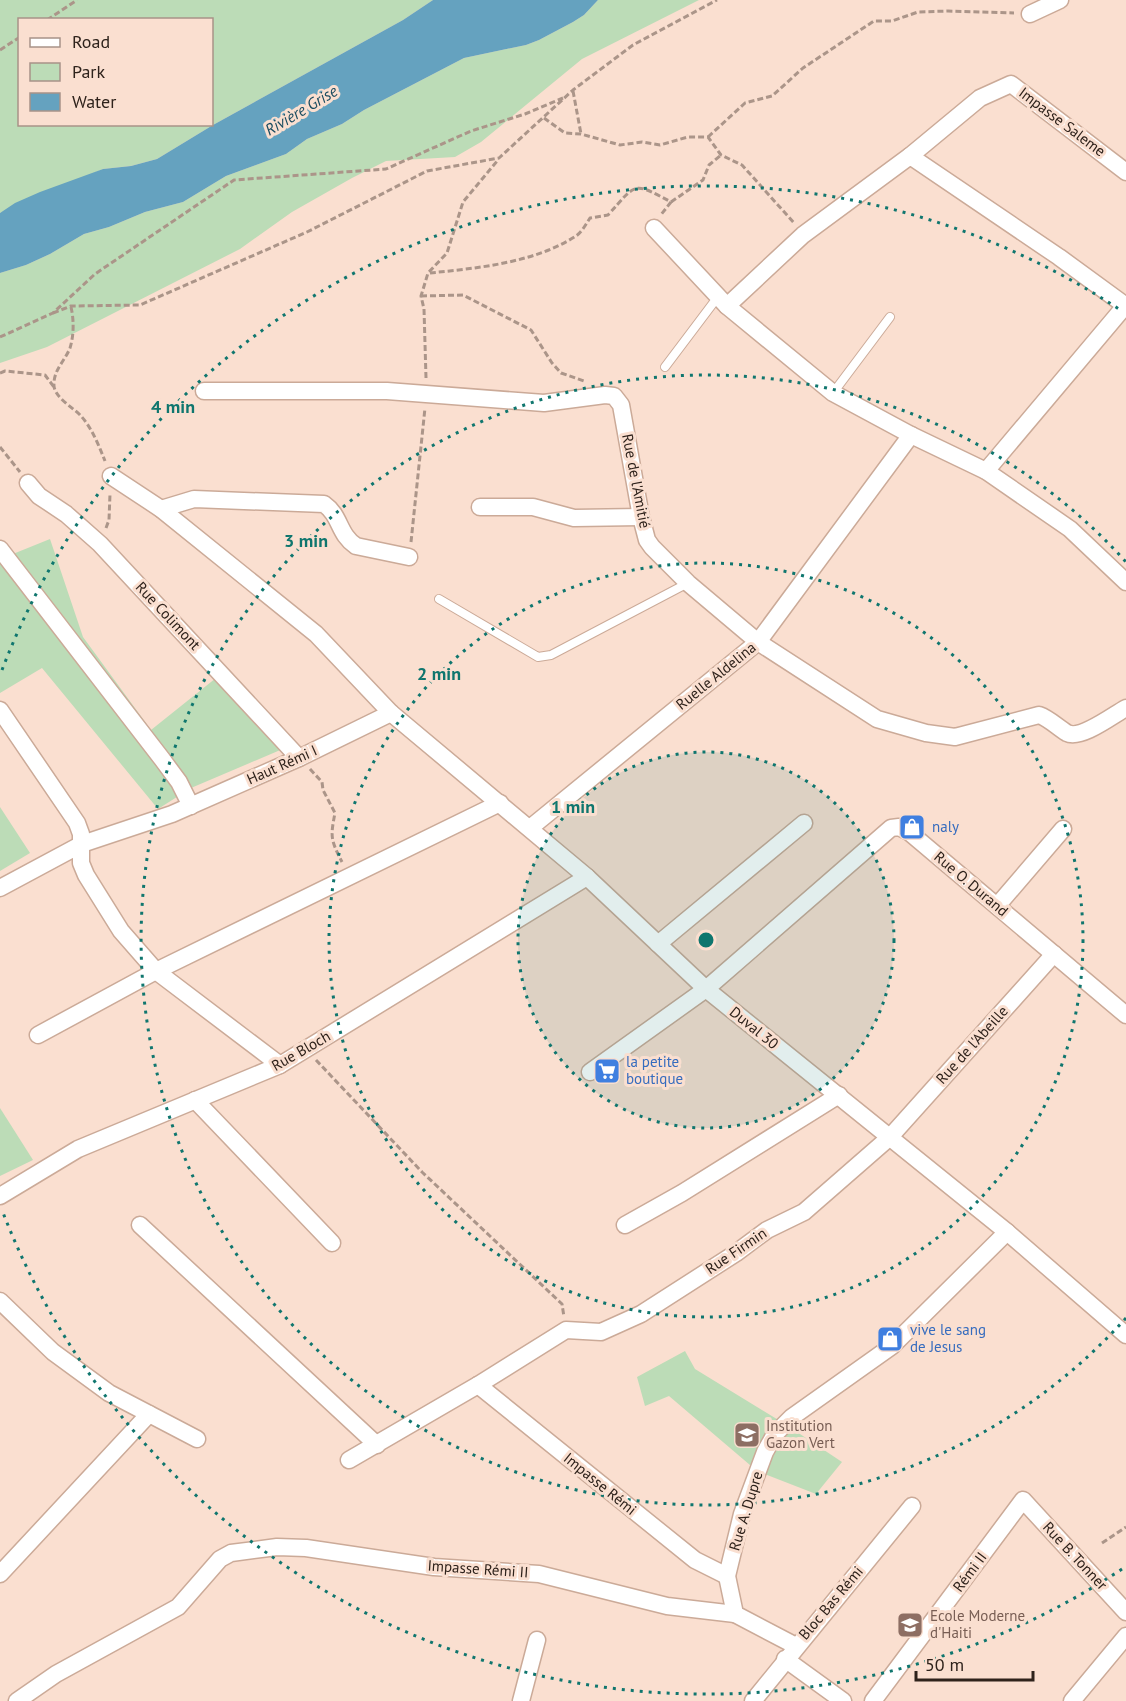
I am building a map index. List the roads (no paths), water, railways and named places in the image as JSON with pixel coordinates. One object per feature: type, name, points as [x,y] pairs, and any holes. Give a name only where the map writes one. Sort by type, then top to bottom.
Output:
[{"type":"street","points":[[1030,14],[1060,0]]},
{"type":"street","name":"Impasse Saleme","points":[[910,156],[981,98],[1011,84],[1126,172]]},
{"type":"street","points":[[722,302],[803,235],[910,156],[1059,257],[1126,306],[986,471]]},
{"type":"street","points":[[654,228],[722,302],[833,393],[911,435],[986,471],[1070,529],[1126,582]]},
{"type":"street","name":"Rue de l'Amitié","points":[[204,391],[349,390],[544,404],[605,395],[614,396],[621,405],[641,517],[647,540],[652,547],[688,583],[758,642],[877,719],[926,733],[955,737],[1040,715],[1048,718],[1069,734],[1076,735],[1126,708]]},
{"type":"street","name":"Ruelle Aldelina","points":[[530,828],[758,642],[911,435]]},
{"type":"street","name":"Duval 30","points":[[111,476],[161,508],[316,634],[391,713],[587,877],[706,989],[1006,1232],[1126,1335]]},
{"type":"street","name":"Rue Colimont","points":[[28,483],[39,496],[66,514],[100,544],[299,758]]},
{"type":"street","points":[[161,508],[194,499],[324,504],[336,516],[343,535],[357,546],[409,557]]},
{"type":"street","points":[[480,507],[533,507],[574,518],[641,517]]},
{"type":"street","points":[[0,549],[179,783],[191,806]]},
{"type":"street","points":[[0,710],[77,823],[81,834],[81,863],[121,932],[156,971],[280,1065]]},
{"type":"street","name":"Haut Rémi I","points":[[0,888],[82,844],[191,806],[299,758],[391,713]]},
{"type":"street","points":[[38,1035],[156,971],[500,803]]},
{"type":"street","points":[[658,944],[804,823]]},
{"type":"street","name":"Rue O. Durand","points":[[706,989],[891,828],[899,827],[909,832],[1126,1015]]},
{"type":"street","points":[[997,906],[1063,829]]},
{"type":"street","name":"Rue Bloch","points":[[0,1196],[78,1149],[280,1065],[587,877]]},
{"type":"street","name":"Rue de l'Abeille","points":[[890,1137],[1054,954]]},
{"type":"street","points":[[590,1072],[706,989]]},
{"type":"street","points":[[625,1225],[692,1187],[839,1095]]},
{"type":"street","points":[[195,1100],[332,1243]]},
{"type":"street","name":"Rue Firmin","points":[[478,1385],[566,1330],[601,1332],[641,1314],[736,1253],[767,1230],[804,1212],[890,1137]]},
{"type":"street","points":[[140,1225],[377,1444]]},
{"type":"street","name":"Rue A. Dupre","points":[[735,1614],[727,1576],[742,1514],[765,1452],[776,1434],[792,1417],[892,1346],[1006,1232]]},
{"type":"street","points":[[0,1300],[53,1352],[109,1393],[197,1439]]},
{"type":"street","points":[[350,1460],[478,1385]]},
{"type":"street","name":"Impasse Rémi","points":[[478,1385],[695,1560],[727,1576]]},
{"type":"street","points":[[0,1574],[149,1414]]},
{"type":"street","name":"Rue B. Tonner","points":[[1023,1500],[1126,1612]]},
{"type":"street","name":"Rémi II","points":[[873,1701],[1023,1500]]},
{"type":"street","name":"Bloc Bas Rémi","points":[[753,1701],[912,1506]]},
{"type":"street","name":"Impasse Rémi II","points":[[17,1701],[57,1674],[178,1607],[220,1559],[231,1553],[277,1547],[306,1548],[434,1567],[539,1574],[667,1606],[735,1614]]},
{"type":"street","points":[[735,1614],[790,1653],[843,1701]]},
{"type":"street","points":[[1072,1701],[1126,1636]]},
{"type":"street","points":[[521,1701],[537,1640]]},
{"type":"lane","points":[[665,366],[722,302]]},
{"type":"lane","points":[[833,393],[890,317]]},
{"type":"lane","points":[[439,599],[538,657],[543,657],[551,656],[688,583]]},
{"type":"water","name":"Rivière Grise","points":[[433,0],[598,0],[584,15],[539,40],[526,45],[464,58],[364,110],[342,124],[307,139],[286,154],[226,176],[183,202],[145,212],[109,227],[84,234],[50,254],[0,273],[0,213],[15,203],[103,169],[131,166],[157,159],[213,125],[403,20]]},
{"type":"place","name":"naly","points":[[912,827]]},
{"type":"place","name":"la petite boutique","points":[[607,1071]]},
{"type":"place","name":"vive le sang de Jesus","points":[[890,1339]]},
{"type":"place","name":"Institution Gazon Vert","points":[[747,1435]]},
{"type":"place","name":"Ecole Moderne d'Haiti","points":[[910,1625]]}]
